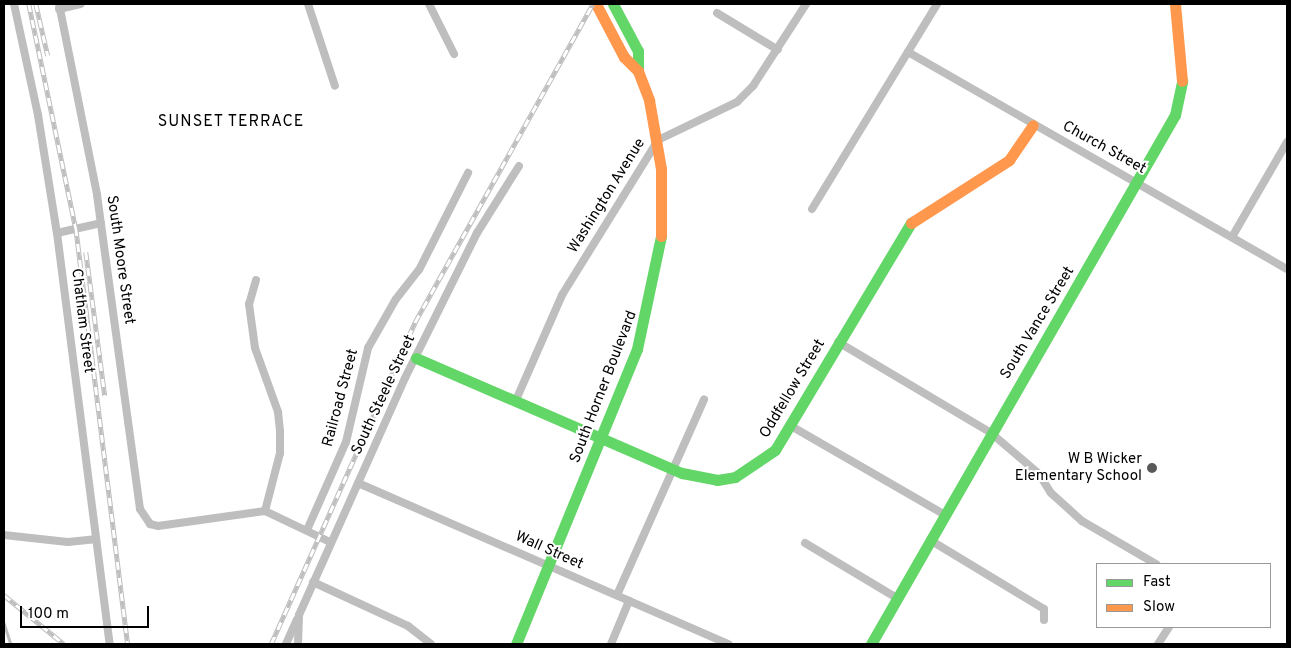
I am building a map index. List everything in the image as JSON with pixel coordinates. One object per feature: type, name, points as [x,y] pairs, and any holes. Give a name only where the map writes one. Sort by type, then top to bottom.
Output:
[{"type":"street","name":"Chatham Street","points":[[14,4],[38,115],[57,233],[110,644]]},
{"type":"street","points":[[59,6],[80,4]]},
{"type":"street","points":[[308,4],[335,86]]},
{"type":"street","points":[[429,4],[454,54]]},
{"type":"street","name":"South Horner Boulevard","points":[[596,4],[624,57],[638,71]]},
{"type":"street","name":"South Horner Boulevard","points":[[516,644],[637,349],[657,281],[663,216],[658,140],[638,71],[638,51],[613,4]]},
{"type":"street","name":"Washington Avenue","points":[[516,400],[562,295],[658,140],[737,102],[778,50],[806,4]]},
{"type":"street","points":[[812,209],[938,4]]},
{"type":"street","name":"South Vance Street","points":[[871,644],[1175,115],[1182,79],[1175,4]]},
{"type":"street","name":"South Moore Street","points":[[59,6],[101,222],[140,509],[146,520],[158,526],[265,511]]},
{"type":"street","points":[[717,13],[778,50]]},
{"type":"street","name":"Church Street","points":[[908,52],[1287,268]]},
{"type":"street","name":"Oddfellow Street","points":[[416,358],[673,469],[698,478],[735,476],[761,462],[791,426],[838,342],[917,216],[1009,160],[1034,125]]},
{"type":"street","points":[[1232,237],[1287,142]]},
{"type":"street","name":"South Steele Street","points":[[298,644],[299,615],[330,542],[477,233],[519,166]]},
{"type":"street","name":"Railroad Street","points":[[307,530],[346,442],[368,348],[396,298],[419,270],[468,173]]},
{"type":"street","points":[[57,233],[101,222]]},
{"type":"street","points":[[256,280],[249,304],[255,348],[278,412],[280,431],[280,454],[265,511],[330,542]]},
{"type":"street","points":[[838,342],[991,433],[1039,474],[1051,493],[1082,521],[1154,563]]},
{"type":"street","points":[[617,595],[704,400]]},
{"type":"street","points":[[791,426],[945,515]]},
{"type":"street","name":"Wall Street","points":[[358,483],[728,644]]},
{"type":"street","points":[[4,535],[68,542],[95,539]]},
{"type":"street","points":[[930,540],[1044,609],[1044,620]]},
{"type":"street","points":[[805,543],[897,598]]},
{"type":"street","points":[[314,582],[408,626],[431,644]]},
{"type":"street","points":[[611,644],[629,600]]},
{"type":"street","points":[[286,644],[299,615]]},
{"type":"street","points":[[1158,644],[1167,628]]},
{"type":"waterway","points":[[4,623],[11,644]]},
{"type":"railway","points":[[29,4],[76,228],[128,644]]},
{"type":"railway","points":[[36,4],[48,56]]},
{"type":"railway","points":[[271,644],[415,322],[593,4]]},
{"type":"railway","points":[[86,252],[105,396]]},
{"type":"railway","points":[[4,595],[64,644]]},
{"type":"traffic: fast","points":[[613,4],[638,51],[638,71]]},
{"type":"traffic: fast","points":[[871,644],[1175,115],[1182,81]]},
{"type":"traffic: fast","points":[[416,358],[682,473],[717,480],[735,477],[775,450],[911,223]]},
{"type":"traffic: fast","points":[[516,644],[637,349],[661,236]]},
{"type":"traffic: slow","points":[[596,4],[624,57],[638,71],[649,100],[661,169],[661,236]]},
{"type":"traffic: slow","points":[[1175,4],[1182,81]]},
{"type":"traffic: slow","points":[[911,223],[1009,160],[1033,125]]},
{"type":"place","name":"W B Wicker Elementary School","points":[[1152,468]]},
{"type":"district","name":"SUNSET TERRACE","points":[[231,122]]}]
